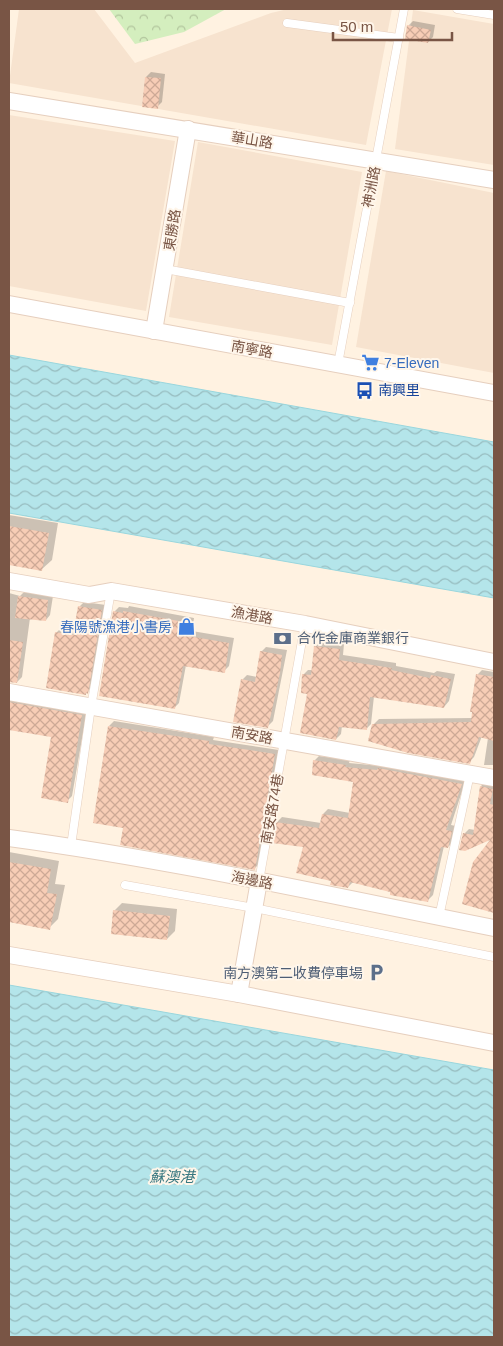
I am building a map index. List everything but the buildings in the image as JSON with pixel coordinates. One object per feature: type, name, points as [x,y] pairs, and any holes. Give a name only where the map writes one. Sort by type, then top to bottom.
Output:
[{"type":"street","name":"華山路","points":[[9,102],[188,129],[494,180]]},
{"type":"street","name":"東勝路","points":[[154,331],[188,129]]},
{"type":"street","name":"南寧路","points":[[9,304],[494,393]]},
{"type":"street","name":"漁港路","points":[[9,580],[89,595],[111,591],[305,624],[494,662]]},
{"type":"street","name":"南安路","points":[[9,692],[494,778]]},
{"type":"street","name":"海邊路","points":[[9,838],[71,846],[494,928]]},
{"type":"street","name":"南安路74巷","points":[[239,994],[259,881]]},
{"type":"street","points":[[9,954],[239,994],[494,1043]]},
{"type":"lane","name":"神洲路","points":[[338,364],[404,9]]},
{"type":"lane","points":[[457,9],[494,15]]},
{"type":"lane","points":[[287,23],[399,38]]},
{"type":"lane","points":[[165,269],[350,303]]},
{"type":"lane","points":[[71,846],[91,707],[111,591]]},
{"type":"lane","name":"南安路74巷","points":[[259,881],[305,624]]},
{"type":"lane","points":[[439,918],[470,774]]},
{"type":"lane","points":[[125,885],[254,908],[494,958]]},
{"type":"shaded area","points":[[19,9],[94,9],[135,63],[271,13],[288,9],[392,9],[366,145],[9,83]]},
{"type":"shaded area","points":[[413,10],[494,24],[494,165],[395,149]]},
{"type":"shaded area","points":[[9,115],[175,141],[146,311],[9,286]]},
{"type":"shaded area","points":[[198,142],[362,172],[332,345],[169,317]]},
{"type":"shaded area","points":[[386,171],[494,193],[494,373],[356,347]]},
{"type":"green space","points":[[109,9],[226,9],[184,32],[135,44]]},
{"type":"water","points":[[9,355],[494,442],[494,598],[9,513]]},
{"type":"water","name":"蘇澳港","points":[[9,985],[494,1070],[494,1337],[9,1337]]},
{"type":"place","name":"7-Eleven","points":[[370,363]]},
{"type":"place","name":"南興里","points":[[364,390]]},
{"type":"place","name":"春陽號漁港小書房","points":[[186,627]]},
{"type":"place","name":"合作金庫商業銀行","points":[[283,638]]},
{"type":"place","name":"南方澳第二收費停車場","points":[[377,973]]}]
